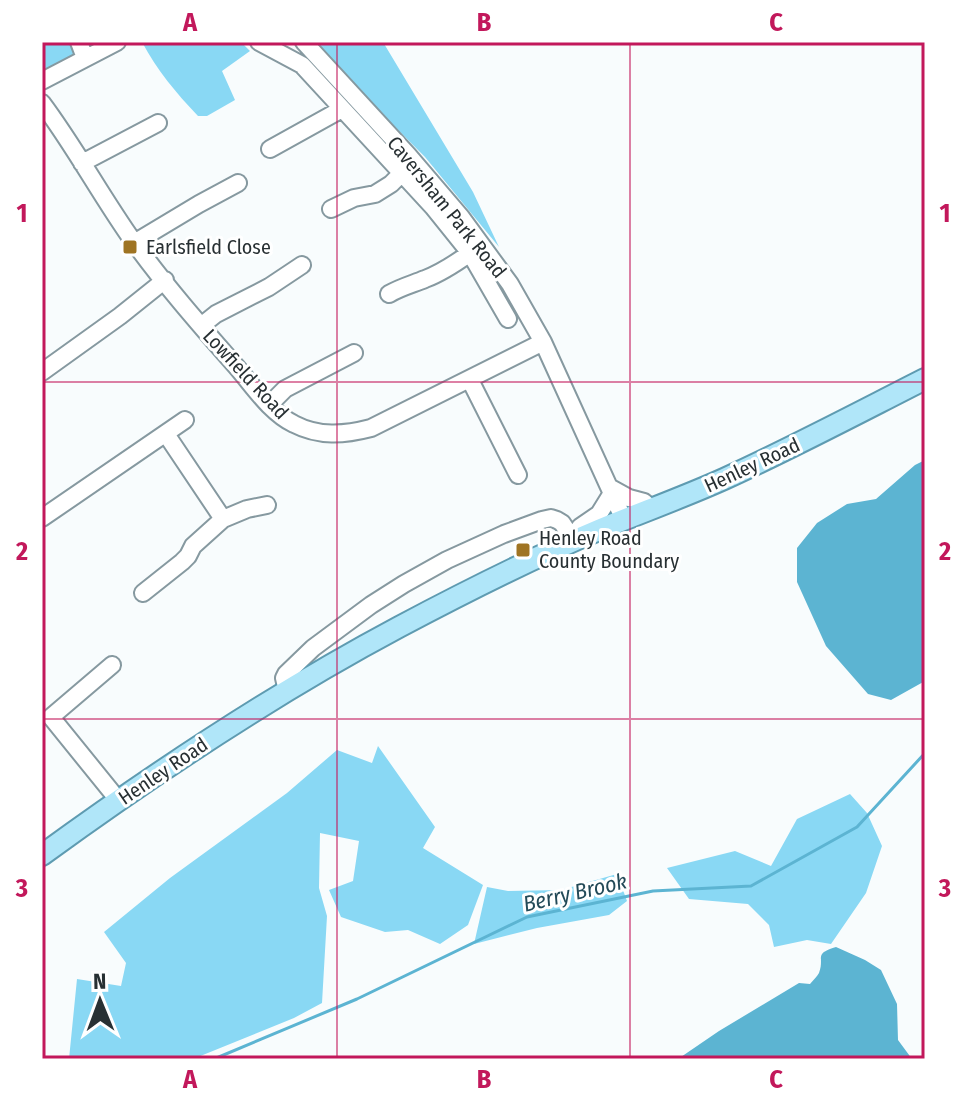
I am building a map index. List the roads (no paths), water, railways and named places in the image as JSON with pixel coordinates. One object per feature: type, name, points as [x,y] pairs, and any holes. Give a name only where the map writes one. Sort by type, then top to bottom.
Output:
[{"type":"main road","name":"Henley Road","points":[[42,855],[287,691],[399,627],[574,541],[790,448],[925,379]]},
{"type":"street","points":[[42,81],[82,50],[117,42]]},
{"type":"street","points":[[259,42],[302,65],[433,207],[470,253],[508,319]]},
{"type":"street","name":"Caversham Park Road","points":[[304,42],[461,217],[510,284],[543,342],[624,520]]},
{"type":"street","name":"Lowfield Road","points":[[42,103],[134,243],[269,405],[303,429],[333,435],[371,428],[543,342]]},
{"type":"street","points":[[270,149],[342,109]]},
{"type":"street","points":[[82,163],[158,123]]},
{"type":"street","points":[[331,209],[354,198],[375,194],[402,173]]},
{"type":"street","points":[[134,243],[238,183]]},
{"type":"street","points":[[389,294],[427,279],[470,253]]},
{"type":"street","points":[[201,326],[216,314],[269,287],[302,265]]},
{"type":"street","points":[[42,372],[165,280]]},
{"type":"street","points":[[269,405],[285,389],[354,353]]},
{"type":"street","points":[[470,380],[518,475]]},
{"type":"street","points":[[42,518],[185,420]]},
{"type":"street","points":[[166,434],[223,519]]},
{"type":"street","points":[[574,541],[580,527],[599,514],[611,490],[644,502],[652,509]]},
{"type":"street","points":[[143,593],[188,556],[193,546],[223,519],[267,505]]},
{"type":"street","points":[[287,691],[286,674],[313,648],[418,575],[504,534],[551,518],[562,523],[574,541]]},
{"type":"street","points":[[112,665],[47,721],[119,801]]},
{"type":"waterway","name":"Berry Brook","points":[[214,1059],[357,999],[527,917],[653,891],[751,886],[857,827],[925,753]]},
{"type":"place","name":"Earlsfield Close","points":[[130,247]]},
{"type":"place","name":"Henley Road County Boundary","points":[[523,550]]}]
